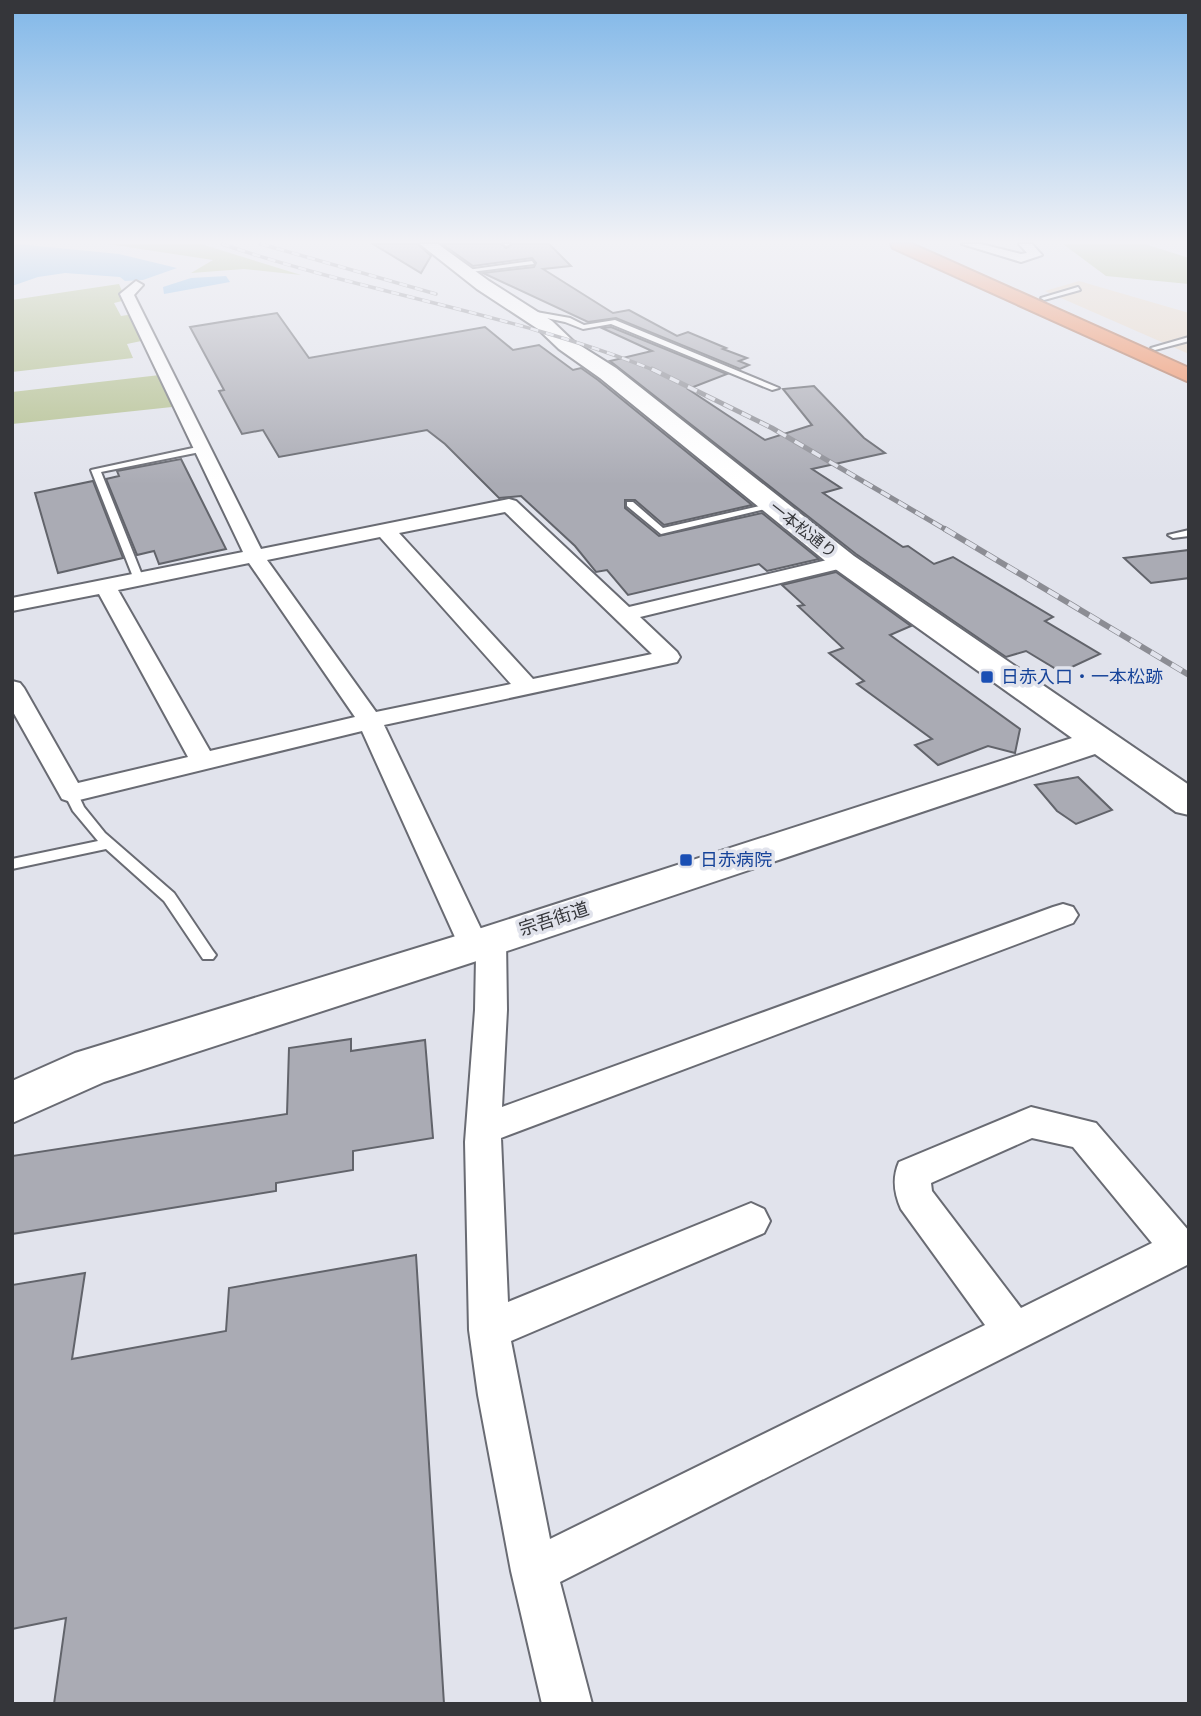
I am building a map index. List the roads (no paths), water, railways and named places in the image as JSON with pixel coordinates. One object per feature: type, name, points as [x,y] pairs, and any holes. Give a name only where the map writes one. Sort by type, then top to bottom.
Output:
[{"type":"highway","points":[[1075,324],[1189,376]]},
{"type":"highway","points":[[1102,324],[1189,363]]},
{"type":"street","points":[[142,324],[255,557],[370,721],[482,943],[491,1010],[484,1129],[489,1330],[499,1395],[534,1571],[567,1704]]},
{"type":"street","name":"一本松通り","points":[[544,324],[566,345],[608,373],[844,562],[1189,803]]},
{"type":"street","points":[[12,606],[509,505],[669,657],[370,721],[71,793],[12,688]]},
{"type":"street","points":[[385,530],[527,687]]},
{"type":"street","points":[[625,614],[844,562]]},
{"type":"street","points":[[106,587],[203,761]]},
{"type":"street","name":"宗吾街道","points":[[12,1103],[91,1067],[482,943],[1098,741]]},
{"type":"street","points":[[484,1129],[1063,915]]},
{"type":"street","points":[[534,1571],[1014,1332],[1180,1249],[1084,1134],[1031,1122],[912,1174],[914,1197],[1014,1332]]},
{"type":"street","points":[[489,1330],[751,1221]]},
{"type":"lane","points":[[576,324],[583,327],[600,324]]},
{"type":"lane","points":[[617,324],[775,388]]},
{"type":"lane","points":[[1155,348],[1189,339]]},
{"type":"lane","points":[[139,580],[96,470],[202,449]]},
{"type":"lane","points":[[630,504],[661,531],[772,506]]},
{"type":"lane","points":[[1172,535],[1189,533]]},
{"type":"lane","points":[[71,793],[74,804],[108,844],[169,897],[208,955]]},
{"type":"lane","points":[[12,864],[108,844]]},
{"type":"railway","points":[[513,324],[603,351],[656,371]]},
{"type":"railway","points":[[652,369],[772,428],[948,531]]},
{"type":"railway","points":[[945,529],[1189,675]]},
{"type":"place","name":"日赤入口・一本松跡","points":[[987,677]]},
{"type":"place","name":"日赤病院","points":[[686,860]]}]
